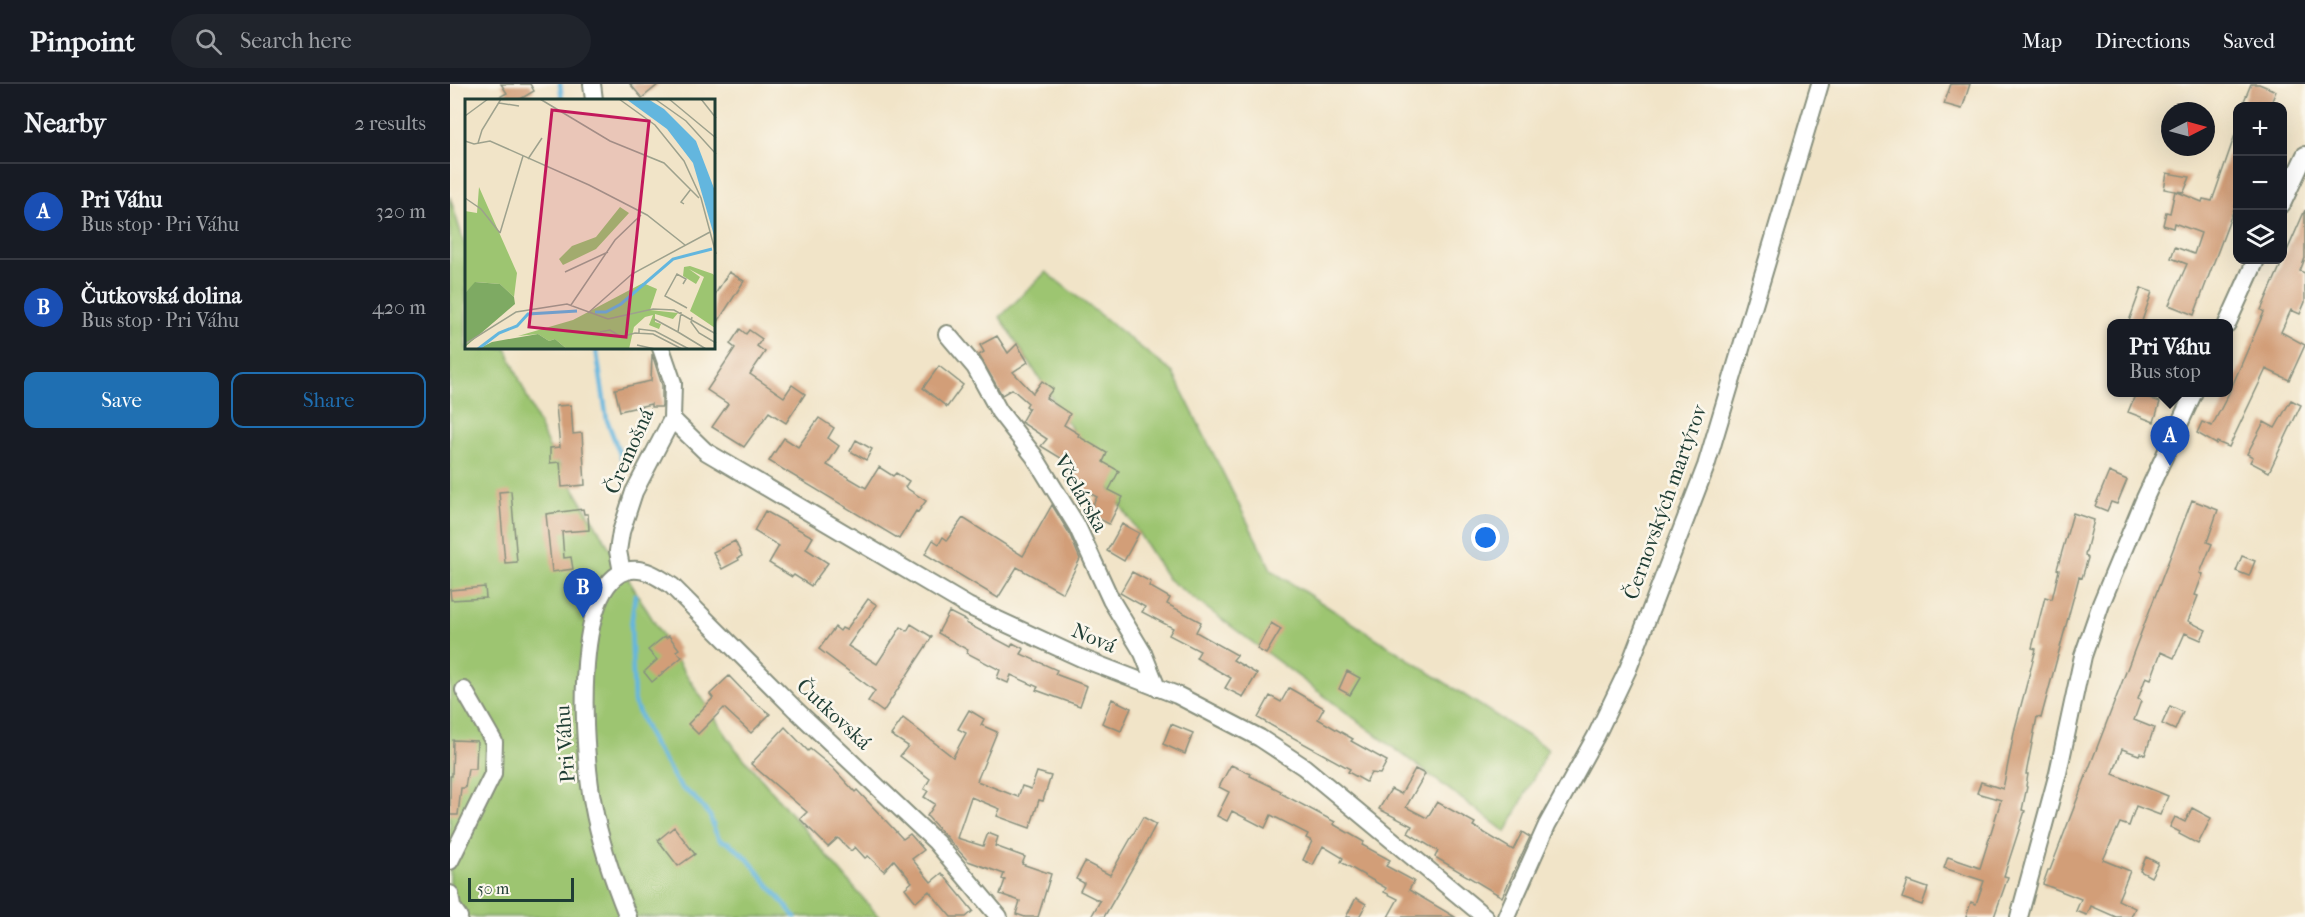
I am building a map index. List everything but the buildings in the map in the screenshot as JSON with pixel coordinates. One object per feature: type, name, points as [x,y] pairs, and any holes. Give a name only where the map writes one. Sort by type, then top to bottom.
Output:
[{"type":"street","points":[[592,84],[594,99]]},
{"type":"street","name":"Černovských martýrov","points":[[1506,917],[1547,825],[1596,736],[1628,669],[1706,466],[1820,84]]},
{"type":"street","points":[[2287,195],[2305,155]]},
{"type":"street","points":[[2229,319],[2254,264]]},
{"type":"street","name":"Včelárska","points":[[947,334],[975,366],[999,411],[1034,456],[1077,526],[1111,600],[1143,653],[1157,688]]},
{"type":"street","name":"Čremošná","points":[[622,572],[618,551],[621,532],[634,492],[672,419],[673,383],[662,350]]},
{"type":"street","points":[[2019,917],[2058,773],[2084,656],[2101,604],[2145,498],[2192,397]]},
{"type":"street","name":"Nová","points":[[672,419],[705,451],[968,606],[1081,658],[1177,695],[1260,738],[1304,767],[1485,917]]},
{"type":"street","name":"Čutkovská","points":[[622,572],[638,569],[672,586],[796,710],[936,842],[999,917]]},
{"type":"street","name":"Pri Váhu","points":[[622,572],[609,584],[601,597],[595,615],[587,653],[583,710],[584,743],[592,802],[611,874],[628,917]]},
{"type":"street","points":[[450,861],[493,774],[494,742],[465,690]]},
{"type":"street","points":[[450,894],[452,907],[459,917]]},
{"type":"green space","points":[[450,197],[465,246],[465,350],[507,350],[549,448],[682,668],[735,748],[879,917],[450,917]]},
{"type":"green space","points":[[1046,272],[1173,373],[1272,571],[1548,749],[1506,832],[1168,579],[1000,317]]},
{"type":"waterway","points":[[560,84],[562,99]]},
{"type":"waterway","points":[[596,350],[607,420],[626,470]]},
{"type":"waterway","points":[[635,595],[631,626],[634,702],[653,744],[676,781],[710,816],[720,840],[729,843],[746,857],[795,917]]},
{"type":"place","name":"Pri Váhu","points":[[2170,466]]},
{"type":"place","name":"Čutkovská dolina","points":[[583,618]]}]
